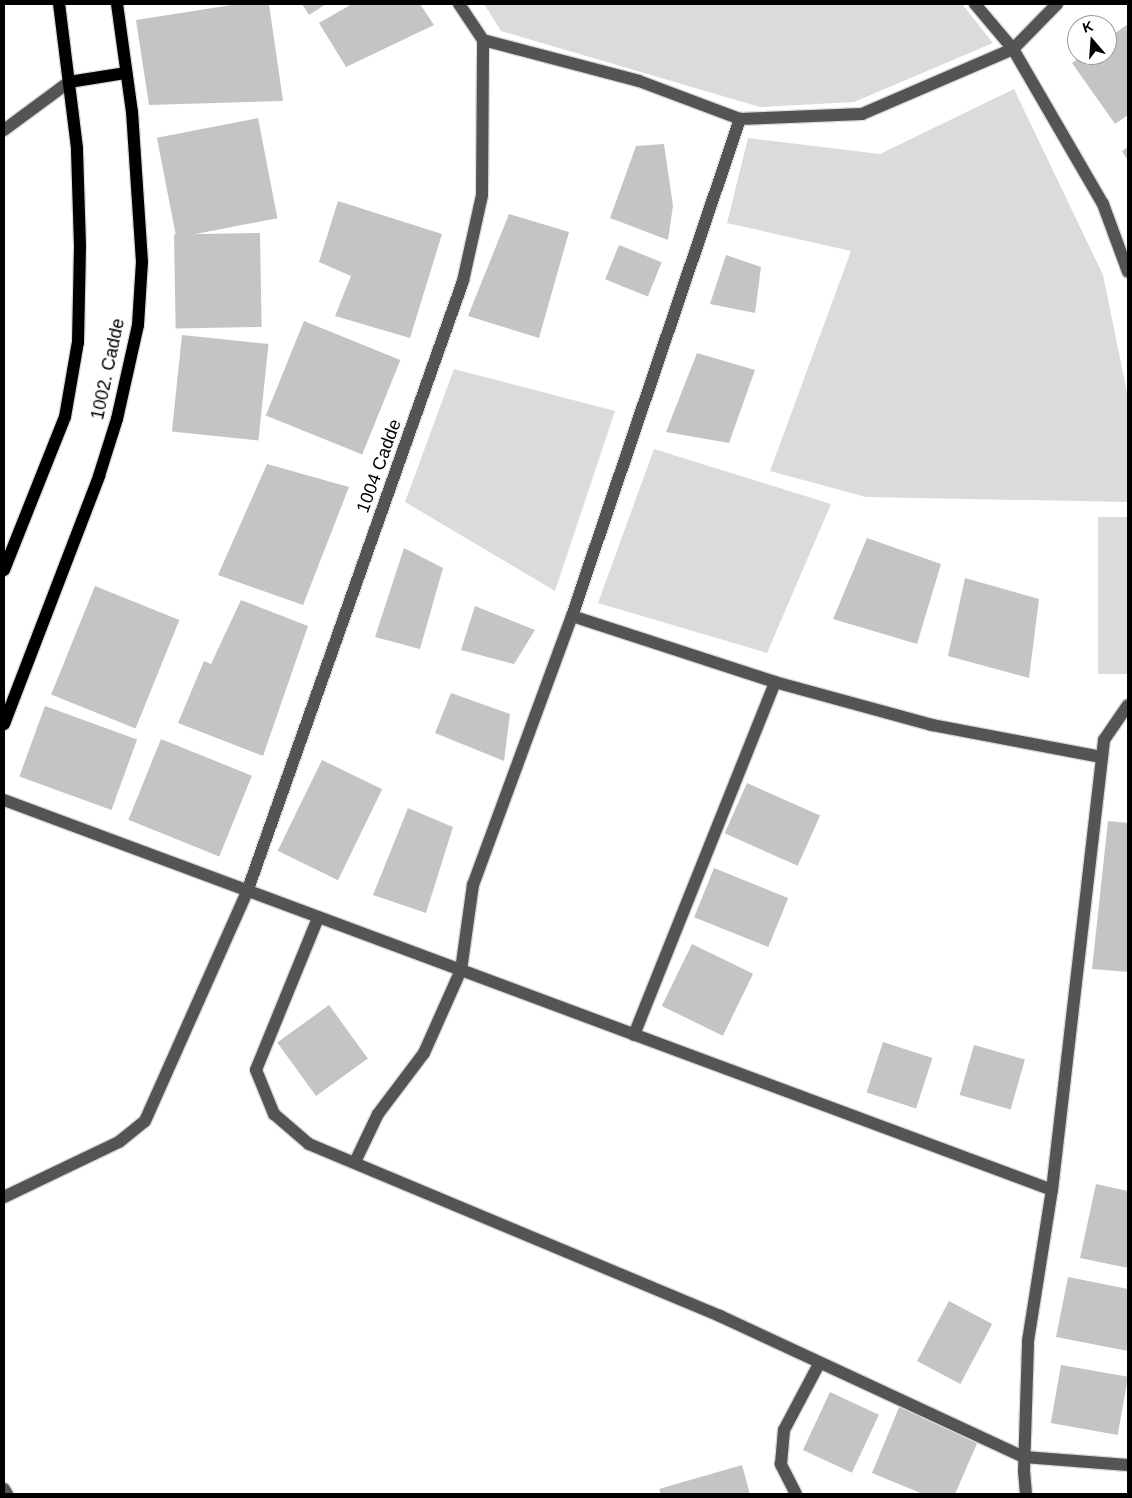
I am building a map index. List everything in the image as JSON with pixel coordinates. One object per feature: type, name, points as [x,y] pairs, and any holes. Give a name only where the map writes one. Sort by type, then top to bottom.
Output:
[{"type":"main road","name":"1002. Cadde","points":[[4,570],[65,417],[78,342],[77,167],[59,4]]},
{"type":"main road","name":"1002. Cadde","points":[[4,724],[99,476],[117,419],[136,334],[142,262],[126,73],[117,4]]},
{"type":"main road","points":[[69,82],[126,73]]},
{"type":"street","points":[[459,4],[483,40],[639,81],[740,119],[862,114],[1013,49],[1057,4]]},
{"type":"street","points":[[975,4],[1013,49],[1103,204],[1128,272]]},
{"type":"street","name":"1004 Cadde","points":[[4,1197],[119,1142],[145,1121],[247,892],[463,281],[482,195],[483,40]]},
{"type":"street","points":[[4,130],[69,82]]},
{"type":"street","points":[[354,1162],[378,1114],[424,1052],[461,970],[473,885],[572,616],[740,119]]},
{"type":"street","points":[[572,616],[775,682],[932,725],[1102,757]]},
{"type":"street","points":[[634,1035],[775,682]]},
{"type":"street","points":[[1026,1494],[1024,1457],[1028,1341],[1052,1190],[1104,740],[1128,705]]},
{"type":"street","points":[[4,800],[1052,1190]]},
{"type":"street","points":[[318,918],[256,1070],[274,1114],[309,1144],[720,1316],[819,1364],[1024,1457],[1128,1464]]},
{"type":"street","points":[[796,1494],[781,1464],[784,1430],[819,1364]]},
{"type":"street","points":[[4,1489],[7,1494]]},
{"type":"shaded area","points":[[484,4],[962,4],[993,43],[854,102],[760,107],[501,31]]},
{"type":"shaded area","points":[[1014,89],[1103,275],[1128,397],[1128,502],[866,497],[770,471],[851,251],[727,223],[748,138],[880,154]]},
{"type":"shaded area","points":[[454,369],[615,411],[555,591],[405,502]]},
{"type":"shaded area","points":[[654,449],[831,504],[767,653],[598,603]]},
{"type":"shaded area","points":[[1098,517],[1128,517],[1128,674],[1098,674]]},
{"type":"building","points":[[238,4],[269,4],[283,101],[149,105],[136,20]]},
{"type":"building","points":[[302,4],[326,4],[309,15]]},
{"type":"building","points":[[352,4],[420,4],[434,25],[346,67],[319,23]]},
{"type":"building","points":[[1128,24],[1128,115],[1115,124],[1073,65],[1117,65],[1117,32]]},
{"type":"building","points":[[258,118],[277,218],[176,238],[157,138]]},
{"type":"building","points":[[664,144],[673,206],[668,240],[610,218],[636,146]]},
{"type":"building","points":[[1128,147],[1128,161],[1122,151]]},
{"type":"building","points":[[338,201],[442,234],[410,338],[335,316],[351,276],[319,262]]},
{"type":"building","points":[[509,214],[569,232],[539,338],[468,316]]},
{"type":"building","points":[[260,233],[262,327],[176,328],[174,235]]},
{"type":"building","points":[[619,245],[662,262],[648,297],[605,279]]},
{"type":"building","points":[[726,255],[761,267],[755,313],[710,304]]},
{"type":"building","points":[[304,321],[400,360],[362,455],[266,416]]},
{"type":"building","points":[[182,335],[269,344],[258,441],[172,431]]},
{"type":"building","points":[[697,353],[755,370],[729,443],[666,432]]},
{"type":"building","points":[[267,464],[349,487],[303,605],[218,575]]},
{"type":"building","points":[[867,538],[941,564],[917,644],[833,619]]},
{"type":"building","points":[[404,548],[443,568],[420,649],[375,637]]},
{"type":"building","points":[[965,578],[1039,599],[1029,678],[948,656]]},
{"type":"building","points":[[95,586],[179,620],[136,729],[51,694]]},
{"type":"building","points":[[241,600],[308,626],[263,756],[178,723],[204,661],[211,664]]},
{"type":"building","points":[[475,606],[535,630],[514,664],[461,650]]},
{"type":"building","points":[[451,693],[510,714],[504,761],[435,733]]},
{"type":"building","points":[[45,706],[137,740],[111,810],[19,776]]},
{"type":"building","points":[[161,739],[252,776],[219,856],[128,820]]},
{"type":"building","points":[[322,760],[382,789],[338,880],[278,851]]},
{"type":"building","points":[[747,783],[820,816],[798,866],[725,833]]},
{"type":"building","points":[[408,808],[453,827],[426,913],[373,895]]},
{"type":"building","points":[[1108,821],[1128,823],[1128,972],[1092,969]]},
{"type":"building","points":[[714,868],[788,898],[768,947],[694,917]]},
{"type":"building","points":[[692,944],[753,974],[723,1036],[662,1006]]},
{"type":"building","points":[[329,1005],[368,1058],[316,1096],[277,1043]]},
{"type":"building","points":[[883,1042],[932,1058],[916,1108],[867,1092]]},
{"type":"building","points":[[974,1045],[1025,1060],[1011,1110],[960,1095]]},
{"type":"building","points":[[1096,1184],[1128,1191],[1128,1268],[1080,1258]]},
{"type":"building","points":[[1068,1277],[1128,1289],[1128,1351],[1056,1337]]},
{"type":"building","points":[[949,1301],[992,1324],[960,1384],[917,1361]]},
{"type":"building","points":[[1061,1365],[1128,1377],[1118,1435],[1051,1423]]},
{"type":"building","points":[[830,1392],[879,1415],[852,1473],[803,1450]]},
{"type":"building","points":[[900,1405],[979,1439],[955,1494],[923,1494],[872,1473]]},
{"type":"building","points":[[742,1465],[750,1494],[661,1494],[659,1489]]}]
